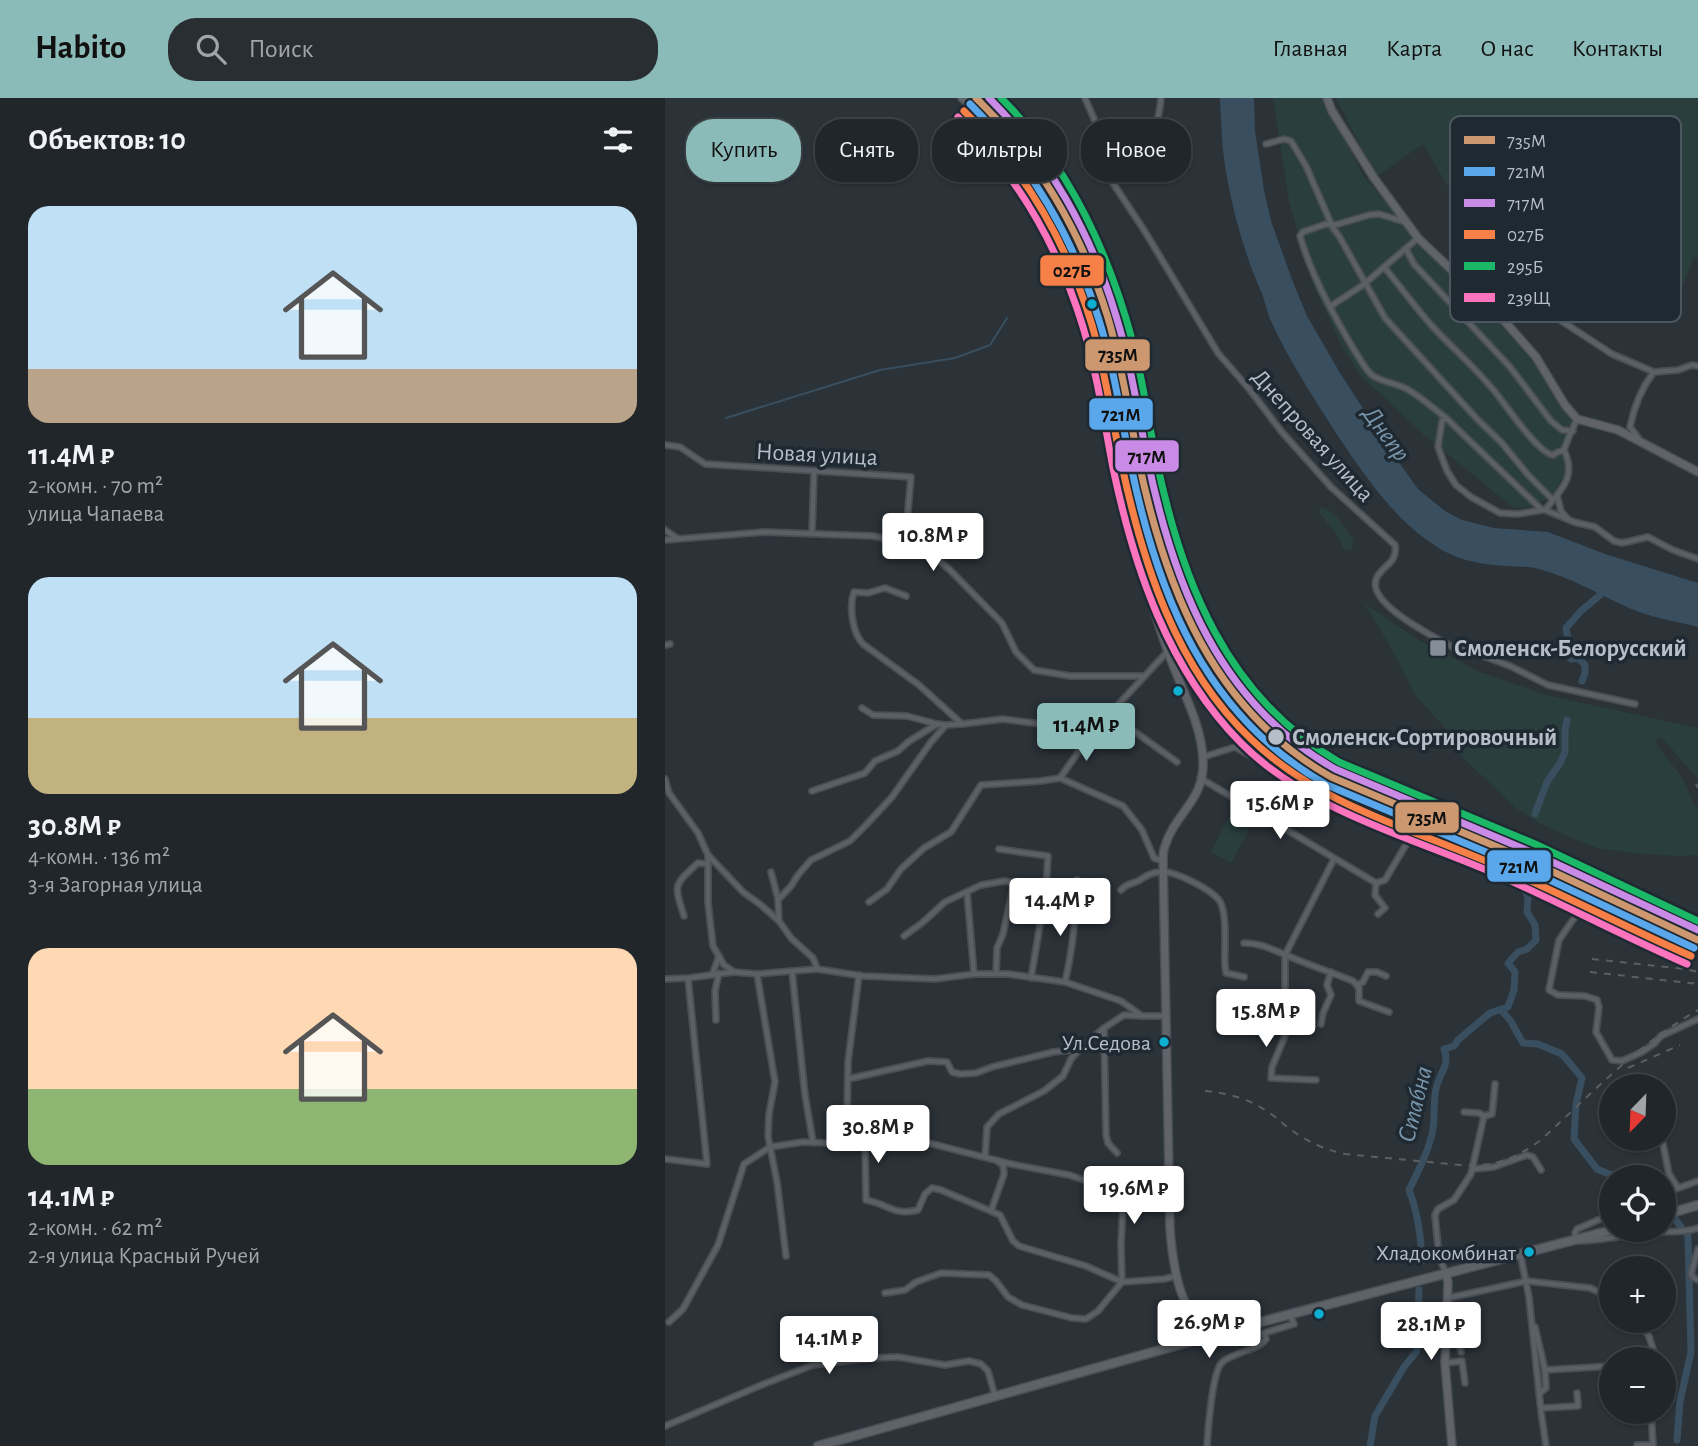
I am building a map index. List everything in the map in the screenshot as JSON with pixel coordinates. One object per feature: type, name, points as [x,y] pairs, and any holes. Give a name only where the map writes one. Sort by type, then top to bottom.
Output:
[{"type":"main road","points":[[1676,1212],[1698,1205]]},
{"type":"main road","points":[[818,1446],[1253,1324],[1599,1233]]},
{"type":"street","points":[[962,98],[994,126],[1008,143],[1087,272],[1119,393],[1127,498],[1136,545],[1167,652],[1192,711],[1203,757],[1204,773],[1200,789],[1171,832],[1164,847],[1163,861],[1170,1228],[1172,1254],[1184,1301],[1226,1332]]},
{"type":"street","points":[[1085,98],[1094,119]]},
{"type":"street","points":[[1157,119],[1161,98]]},
{"type":"street","points":[[1327,98],[1332,111],[1374,178],[1418,238],[1450,268]]},
{"type":"street","points":[[1266,145],[1284,139],[1291,141],[1306,166],[1331,225],[1385,318],[1553,500]]},
{"type":"street","name":"Днепровая улица","points":[[1112,182],[1217,353],[1331,487],[1395,545],[1393,560],[1375,581],[1378,594],[1389,608],[1414,626],[1454,648],[1460,647],[1510,666],[1548,685],[1635,704]]},
{"type":"street","points":[[1407,223],[1379,214],[1369,215],[1335,225],[1326,224],[1303,232],[1300,236],[1318,285],[1368,371],[1374,377],[1407,389],[1424,400],[1543,510],[1595,527],[1614,541],[1622,543],[1648,537],[1698,559]]},
{"type":"street","points":[[1331,307],[1365,283],[1418,238]]},
{"type":"street","points":[[1406,249],[1414,264],[1450,303]]},
{"type":"street","points":[[1384,267],[1541,448],[1553,456],[1564,450]]},
{"type":"street","points":[[1468,322],[1510,367],[1551,421],[1562,429],[1573,431]]},
{"type":"street","points":[[1505,322],[1536,357],[1565,405],[1577,419],[1618,430],[1698,472]]},
{"type":"street","points":[[1563,322],[1612,354],[1654,372],[1698,366]]},
{"type":"street","points":[[1639,440],[1630,427],[1634,409],[1654,372]]},
{"type":"street","points":[[1446,418],[1437,447],[1456,485],[1500,513],[1518,514],[1543,510],[1568,480],[1570,462],[1564,450],[1577,419]]},
{"type":"street","name":"Новая улица","points":[[665,445],[680,447],[705,464],[911,477],[906,541]]},
{"type":"street","points":[[812,534],[814,471]]},
{"type":"street","points":[[1557,495],[1561,511],[1567,519]]},
{"type":"street","points":[[665,530],[678,538]]},
{"type":"street","points":[[665,541],[765,532],[873,536],[906,541],[920,546],[949,569],[1002,623],[1016,652],[1034,670],[1070,677],[1144,676]]},
{"type":"street","points":[[906,596],[885,588],[869,593],[854,592],[852,597],[857,638],[919,685],[962,724]]},
{"type":"street","points":[[1060,778],[1091,734],[1167,652]]},
{"type":"street","points":[[862,708],[873,715],[907,716],[937,724],[1003,719],[1091,734]]},
{"type":"street","points":[[1110,714],[1177,761]]},
{"type":"street","points":[[811,791],[865,773],[875,761],[898,751],[937,724]]},
{"type":"street","points":[[778,900],[811,860],[850,841],[866,825],[892,797],[946,725]]},
{"type":"street","points":[[1203,757],[1235,747],[1283,774],[1360,810]]},
{"type":"street","points":[[869,902],[887,889],[901,869],[924,848],[951,832],[981,785],[1060,778],[1123,806],[1142,830],[1154,858],[1163,861]]},
{"type":"street","points":[[665,779],[669,793],[698,833],[708,855],[743,892],[779,921],[791,939],[813,958],[817,969]]},
{"type":"street","points":[[1201,779],[1376,884]]},
{"type":"street","points":[[1376,884],[1385,880],[1420,821]]},
{"type":"street","points":[[999,849],[1048,856],[1046,889],[1031,978]]},
{"type":"street","points":[[708,855],[709,914],[713,946],[724,965],[734,971]]},
{"type":"street","points":[[1316,1080],[1271,1078],[1272,1067],[1285,1035],[1285,955],[1334,859]]},
{"type":"street","points":[[684,916],[676,892],[680,880],[698,863],[708,864]]},
{"type":"street","points":[[1121,890],[1127,883],[1137,882],[1147,875],[1163,871],[1193,882],[1219,901],[1224,914],[1226,973],[1244,977]]},
{"type":"street","points":[[771,872],[778,900],[779,921]]},
{"type":"street","points":[[1065,982],[1075,930],[1077,880]]},
{"type":"street","points":[[904,936],[945,902],[981,885],[1005,881],[1075,895]]},
{"type":"street","points":[[996,974],[997,948],[1003,934],[1014,882]]},
{"type":"street","points":[[1376,884],[1375,895],[1385,908],[1378,914]]},
{"type":"street","points":[[967,892],[974,974]]},
{"type":"street","points":[[1580,911],[1559,940],[1549,990],[1558,995],[1585,996],[1597,1000],[1599,1007],[1596,1032],[1612,1060],[1622,1061],[1642,1052],[1661,1036],[1698,1019]]},
{"type":"street","points":[[1244,943],[1256,943],[1353,981],[1359,988],[1359,1001],[1389,1012]]},
{"type":"street","points":[[716,1020],[715,991],[719,956]]},
{"type":"street","points":[[665,979],[734,971],[757,974],[817,969],[859,975],[935,979],[974,974],[1008,974],[1065,982],[1121,1001],[1143,1016]]},
{"type":"street","points":[[792,971],[805,1095],[813,1142]]},
{"type":"street","points":[[1321,1024],[1331,995],[1327,985],[1331,972]]},
{"type":"street","points":[[1357,985],[1363,982],[1369,972],[1386,976]]},
{"type":"street","points":[[757,974],[775,1082],[768,1136],[786,1256]]},
{"type":"street","points":[[859,975],[848,1062],[848,1122],[854,1129],[855,1137],[865,1145],[866,1200],[906,1213],[918,1210],[925,1194],[932,1188],[941,1190],[1000,1215],[1013,1241],[1019,1246],[1086,1266],[1122,1282],[1177,1276]]},
{"type":"street","points":[[665,1159],[707,1164],[688,978]]},
{"type":"street","points":[[985,1157],[987,1127],[999,1114],[1044,1091],[1063,1076],[1079,1049],[1104,1028],[1124,1015],[1165,1016]]},
{"type":"street","points":[[1104,1028],[1106,1135],[1108,1143],[1117,1153]]},
{"type":"street","points":[[848,1079],[928,1061],[947,1062],[952,1072],[976,1073],[1053,1052],[1079,1049]]},
{"type":"street","points":[[1464,1112],[1484,1116],[1492,1114],[1495,1084]]},
{"type":"street","points":[[1452,1446],[1445,1363],[1448,1282],[1439,1257],[1435,1214],[1437,1209],[1454,1200],[1473,1169],[1484,1116]]},
{"type":"street","points":[[669,1322],[683,1309],[718,1245],[744,1164],[770,1147],[894,1136],[1069,1175],[1093,1183],[1116,1186],[1121,1190],[1122,1282],[1098,1311],[1086,1319],[1022,1306],[1008,1297],[989,1275],[940,1273],[916,1282],[905,1290],[885,1293]]},
{"type":"street","points":[[1665,1152],[1669,1174],[1678,1188],[1698,1181]]},
{"type":"street","points":[[1473,1169],[1494,1167],[1527,1155],[1533,1157],[1541,1170]]},
{"type":"street","points":[[991,1211],[1003,1174],[1003,1166],[994,1158]]},
{"type":"street","points":[[1599,1220],[1577,1229],[1576,1241],[1691,1231],[1698,1228]]},
{"type":"street","points":[[1691,1231],[1698,1234]]},
{"type":"street","points":[[1698,1249],[1691,1274],[1698,1280]]},
{"type":"street","points":[[1520,1253],[1527,1281],[1546,1446]]},
{"type":"street","points":[[1448,1298],[1527,1281],[1590,1287],[1599,1292]]},
{"type":"street","points":[[1253,1324],[1264,1333],[1294,1324],[1290,1314]]},
{"type":"street","points":[[1532,1323],[1545,1370],[1546,1388],[1540,1393]]},
{"type":"street","points":[[1447,1324],[1458,1338],[1461,1352]]},
{"type":"street","points":[[1207,1446],[1215,1378],[1219,1367],[1223,1361],[1236,1354],[1263,1344],[1266,1339],[1264,1333]]},
{"type":"street","points":[[665,1426],[813,1365],[873,1358],[898,1357],[945,1365],[969,1361],[981,1364],[988,1371],[995,1396]]},
{"type":"street","points":[[1445,1363],[1462,1361],[1465,1383]]},
{"type":"street","points":[[1545,1370],[1599,1367]]},
{"type":"street","points":[[1542,1408],[1578,1406],[1577,1393]]},
{"type":"street","points":[[1637,1445],[1653,1445],[1652,1424]]},
{"type":"green space","points":[[1273,98],[1325,98],[1363,175],[1413,235],[1450,273],[1450,322],[1498,322],[1539,367],[1573,420],[1563,443],[1567,469],[1556,490],[1548,498],[1536,505],[1515,509],[1424,435],[1359,374],[1340,342],[1312,282],[1289,201]]},
{"type":"green space","points":[[1336,98],[1698,98],[1698,258],[1694,257],[1681,290],[1681,116],[1450,116],[1450,190],[1423,144],[1376,177]]},
{"type":"green space","points":[[1321,507],[1336,516],[1344,525],[1354,540],[1351,551],[1343,548],[1337,535],[1319,512]]},
{"type":"green space","points":[[1364,603],[1419,640],[1480,672],[1546,695],[1698,728],[1698,779],[1661,737],[1655,742],[1683,779],[1694,804],[1698,807],[1698,855],[1631,853],[1597,848],[1541,824],[1517,809],[1458,753],[1444,727],[1415,695]]},
{"type":"green space","points":[[1234,807],[1255,818],[1231,863],[1211,852]]},
{"type":"water","points":[[1220,98],[1254,98],[1255,131],[1271,221],[1307,316],[1340,373],[1418,489],[1445,511],[1462,520],[1494,528],[1548,532],[1605,554],[1698,583],[1698,627],[1635,610],[1550,572],[1457,557],[1426,540],[1386,502],[1323,413],[1294,366],[1270,319],[1232,203],[1226,172]]},
{"type":"waterway","points":[[726,418],[880,370],[955,358],[990,345],[1007,318]]},
{"type":"waterway","name":"Стабна","points":[[1582,681],[1585,665],[1578,658],[1571,659],[1568,655],[1572,650],[1566,628],[1600,595],[1599,585]]},
{"type":"waterway","name":"Стабна","points":[[1535,814],[1547,782],[1565,752],[1567,720]]},
{"type":"waterway","name":"Стабна","points":[[1422,1261],[1419,1225],[1409,1190],[1432,1134],[1437,1085],[1445,1063],[1444,1049],[1454,1046],[1490,1013],[1508,1007],[1514,990],[1515,972],[1508,963],[1518,952],[1527,949],[1536,940],[1535,925],[1527,912],[1528,897],[1523,886],[1513,884],[1496,869],[1502,858]]},
{"type":"waterway","points":[[1501,1010],[1523,1043],[1538,1044],[1562,1054],[1582,1078],[1576,1104],[1574,1139],[1599,1170]]},
{"type":"waterway","points":[[1676,1220],[1682,1228]]},
{"type":"waterway","points":[[1677,1440],[1680,1401],[1691,1352],[1687,1234]]},
{"type":"waterway","name":"Стабна","points":[[1370,1446],[1375,1416],[1404,1367],[1417,1351],[1419,1290]]},
{"type":"railway","points":[[1696,784],[1698,788]]},
{"type":"railway","points":[[1592,959],[1698,972]]},
{"type":"railway","points":[[1590,972],[1698,984]]},
{"type":"railway","points":[[1205,1091],[1246,1100],[1273,1115],[1307,1140],[1337,1152],[1483,1165],[1503,1161],[1541,1140],[1635,1054],[1698,1010]]},
{"type":"railway","points":[[1628,1068],[1680,1045]]},
{"type":"transit line","name":"735М","points":[[976,98],[1039,172],[1072,227],[1108,318],[1150,510],[1164,556],[1201,642],[1226,682],[1255,718],[1290,749],[1331,777],[1528,860],[1698,940]]},
{"type":"transit line","name":"717М","points":[[989,98],[1011,121],[1049,172],[1066,199],[1094,256],[1121,334],[1148,462],[1172,553],[1188,596],[1208,637],[1232,676],[1260,711],[1295,742],[1335,769],[1531,852],[1698,930]]},
{"type":"transit line","name":"295Б","points":[[1001,98],[1047,151],[1098,243],[1112,276],[1133,343],[1166,503],[1179,548],[1195,591],[1215,631],[1238,669],[1266,704],[1300,735],[1339,762],[1535,844],[1698,921]]},
{"type":"transit line","name":"721М","points":[[970,104],[1013,152],[1031,178],[1048,204],[1077,260],[1104,338],[1142,514],[1156,561],[1193,648],[1218,688],[1249,724],[1285,757],[1327,785],[1524,868],[1694,948]]},
{"type":"transit line","name":"027Б","points":[[964,111],[1025,183],[1070,265],[1097,342],[1130,503],[1152,577],[1183,647],[1202,680],[1225,711],[1251,739],[1278,762],[1336,798],[1520,876],[1691,956]]},
{"type":"transit line","name":"239Щ","points":[[958,117],[980,140],[1017,188],[1034,213],[1061,268],[1088,344],[1113,468],[1143,579],[1174,650],[1215,714],[1241,743],[1268,767],[1327,804],[1491,872],[1687,964]]},
{"type":"place","name":"Смоленск-Белорусский","points":[[1438,648]]},
{"type":"place","name":"Смоленск-Сортировочный","points":[[1276,737]]},
{"type":"place","name":"Ул.Седова","points":[[1164,1042]]},
{"type":"place","name":"Хладокомбинат","points":[[1529,1252]]},
{"type":"water label","name":"Днепр","points":[[1387,433]]}]
